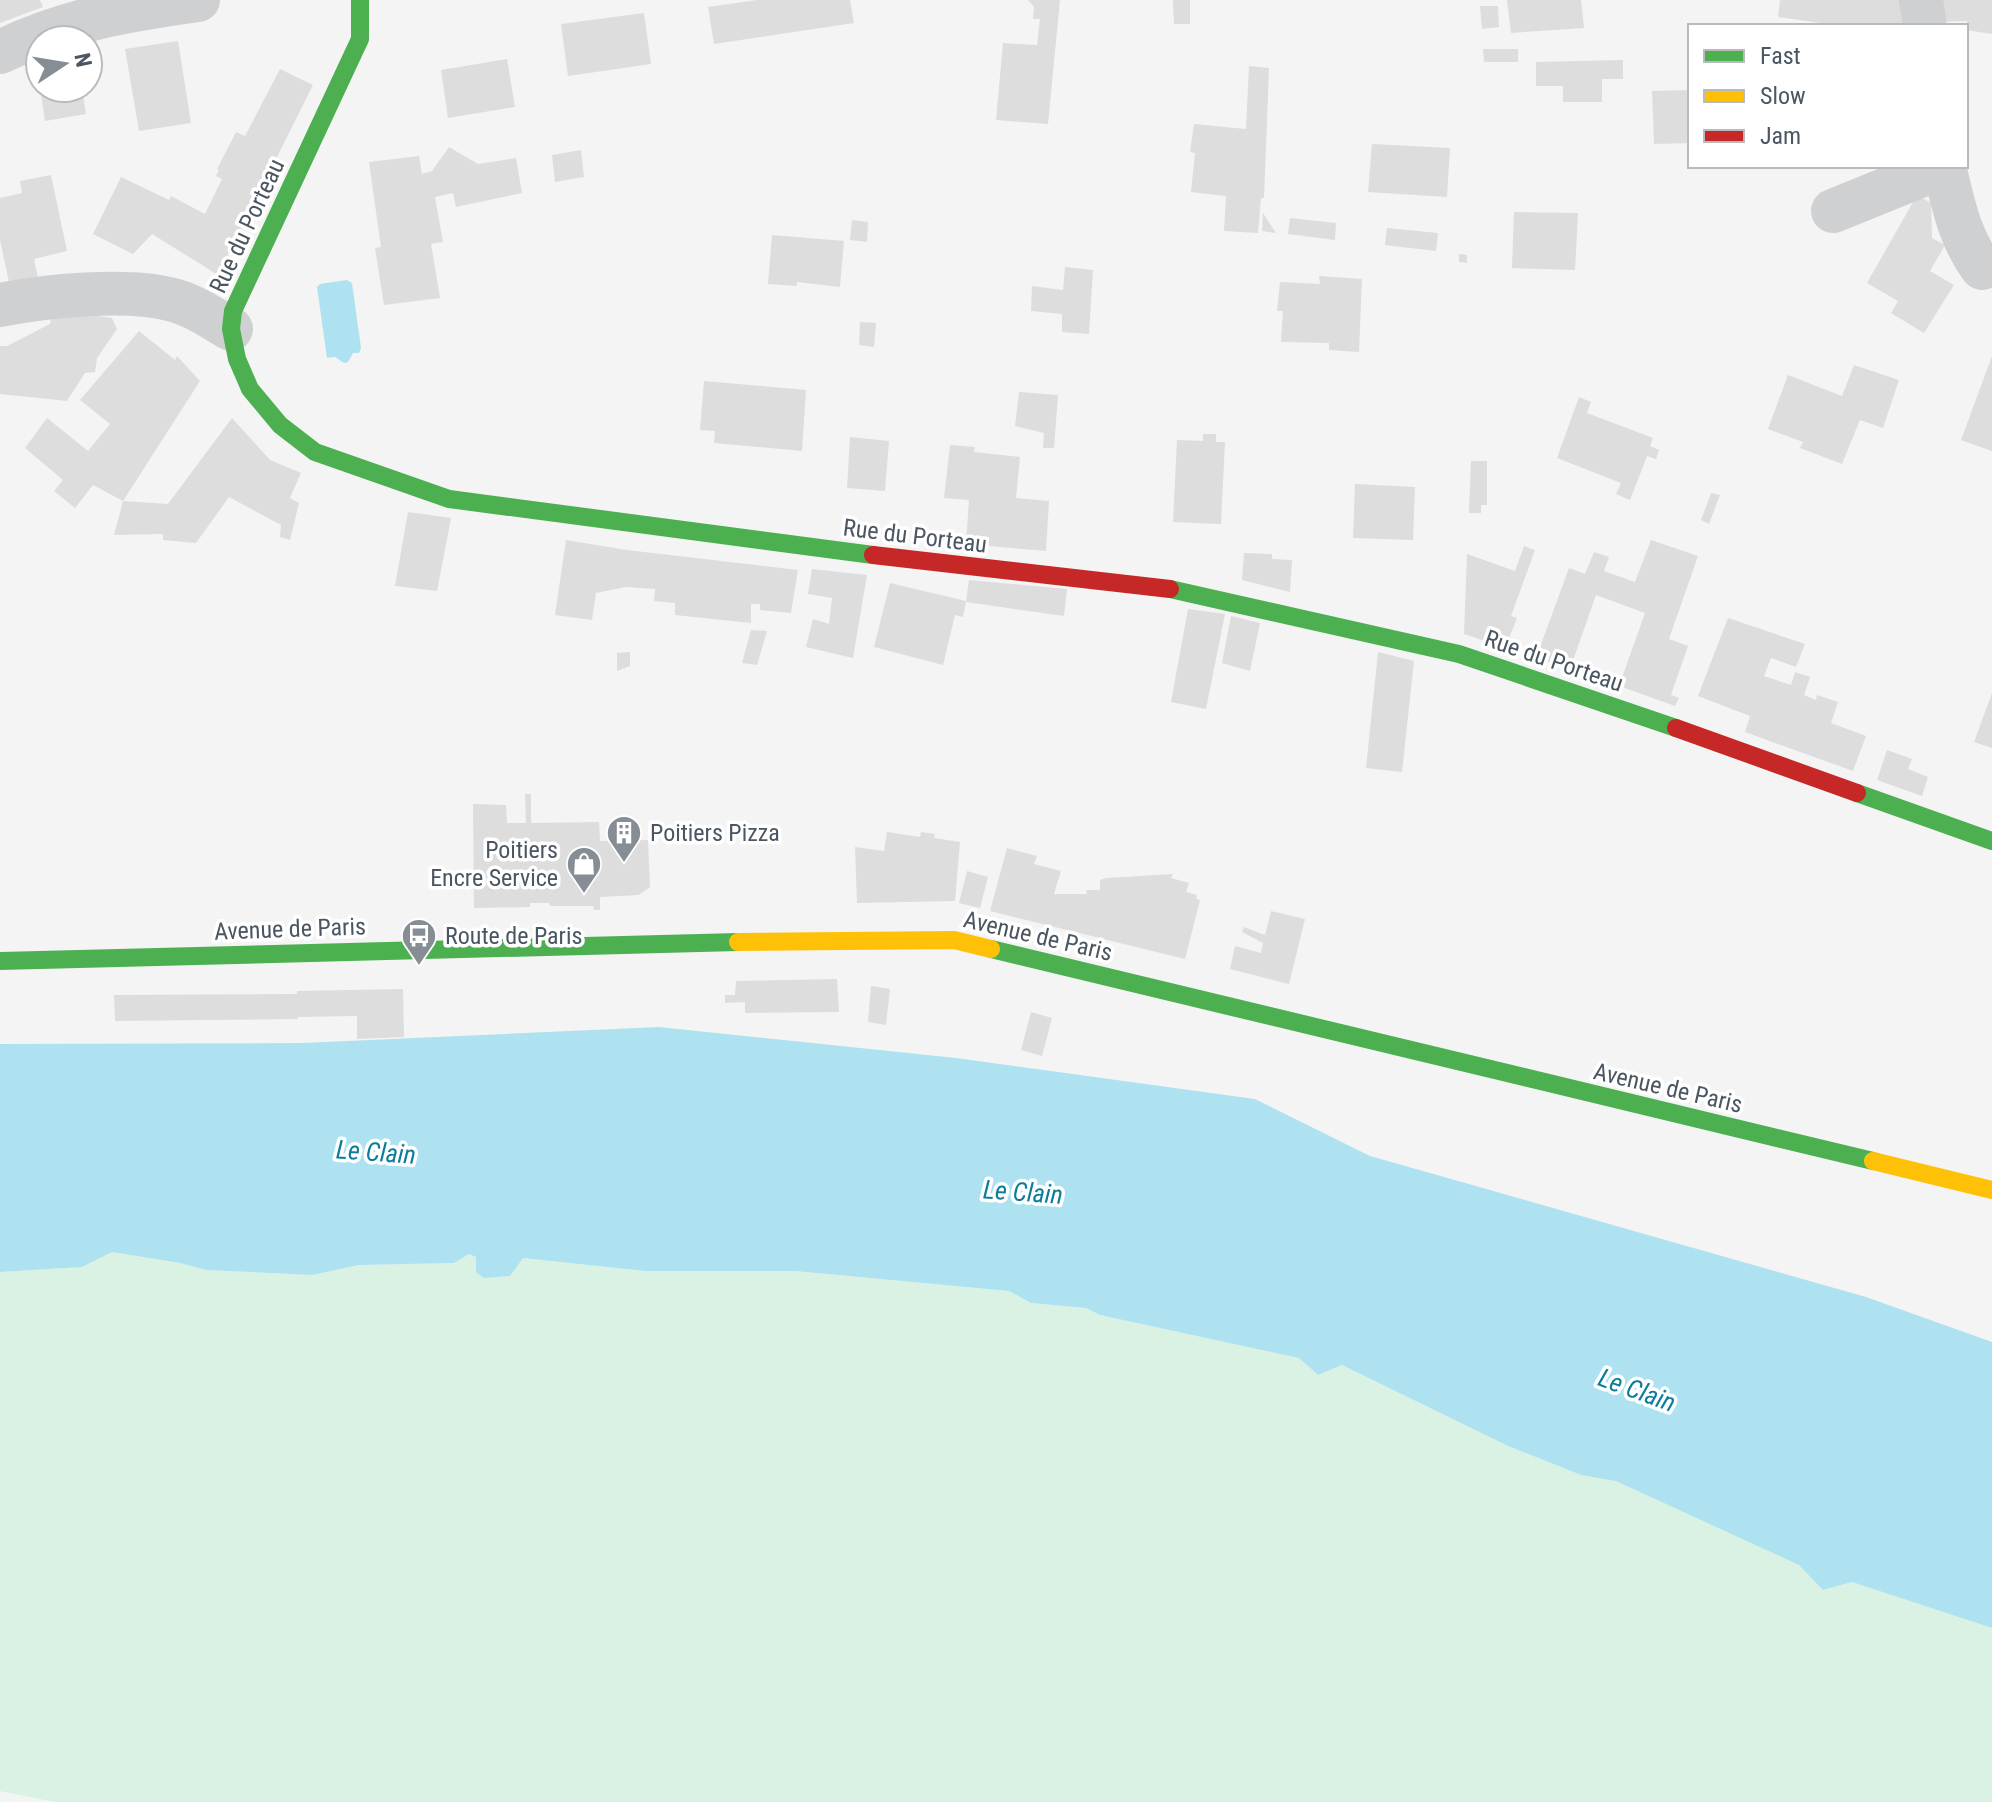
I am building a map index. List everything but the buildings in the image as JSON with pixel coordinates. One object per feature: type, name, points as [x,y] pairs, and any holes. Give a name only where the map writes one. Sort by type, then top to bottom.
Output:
[{"type":"street","points":[[0,52],[73,22],[198,0]]},
{"type":"street","name":"Rue du Porteau","points":[[360,0],[360,39],[243,287],[233,311],[231,329],[237,359],[250,389],[280,425],[315,452],[449,499],[1198,594],[1459,654],[1992,841]]},
{"type":"street","points":[[1921,0],[1925,24]]},
{"type":"street","points":[[1833,211],[1939,168]]},
{"type":"street","points":[[1944,168],[1957,223],[1968,249],[1982,268]]},
{"type":"street","points":[[0,305],[104,295],[151,296],[188,305],[231,329]]},
{"type":"street","name":"Avenue de Paris","points":[[0,961],[833,939],[954,940],[1992,1190]]},
{"type":"green space","points":[[112,1252],[206,1270],[312,1275],[359,1265],[454,1263],[469,1254],[645,1271],[795,1271],[1009,1291],[1031,1303],[1086,1308],[1100,1315],[1299,1358],[1318,1375],[1342,1365],[1508,1446],[1581,1475],[1616,1480],[1800,1565],[1823,1590],[1852,1582],[1992,1628],[1992,1802],[55,1802],[0,1791],[0,1272],[82,1267]]},
{"type":"water","points":[[347,280],[352,283],[361,348],[359,353],[353,353],[344,363],[335,357],[327,358],[317,287]]},
{"type":"water","name":"Le Clain","points":[[659,1027],[956,1058],[1255,1099],[1370,1156],[1866,1297],[1992,1342],[1992,1628],[1852,1582],[1823,1590],[1799,1565],[1616,1481],[1581,1475],[1508,1446],[1342,1365],[1318,1375],[1299,1358],[1100,1315],[1086,1308],[1031,1303],[1009,1291],[795,1271],[645,1271],[523,1258],[510,1276],[484,1278],[476,1272],[476,1257],[469,1254],[454,1263],[359,1265],[312,1275],[206,1270],[112,1252],[82,1267],[0,1272],[0,1044],[303,1043]]},
{"type":"traffic: fast","points":[[360,0],[360,39],[233,311],[231,329],[237,359],[250,389],[280,425],[315,452],[449,499],[873,555]]},
{"type":"traffic: fast","points":[[1170,589],[1459,654],[1676,728]]},
{"type":"traffic: fast","points":[[1857,793],[1992,841]]},
{"type":"traffic: fast","points":[[0,961],[738,942]]},
{"type":"traffic: fast","points":[[991,949],[1873,1161]]},
{"type":"traffic: slow","points":[[738,942],[954,940],[991,949]]},
{"type":"traffic: slow","points":[[1873,1161],[1992,1190]]},
{"type":"traffic: jam","points":[[873,555],[1170,589]]},
{"type":"traffic: jam","points":[[1676,728],[1857,793]]},
{"type":"place","name":"Poitiers Pizza","points":[[624,864]]},
{"type":"place","name":"Poitiers Encre Service","points":[[584,895]]},
{"type":"place","name":"Route de Paris","points":[[419,967]]}]
